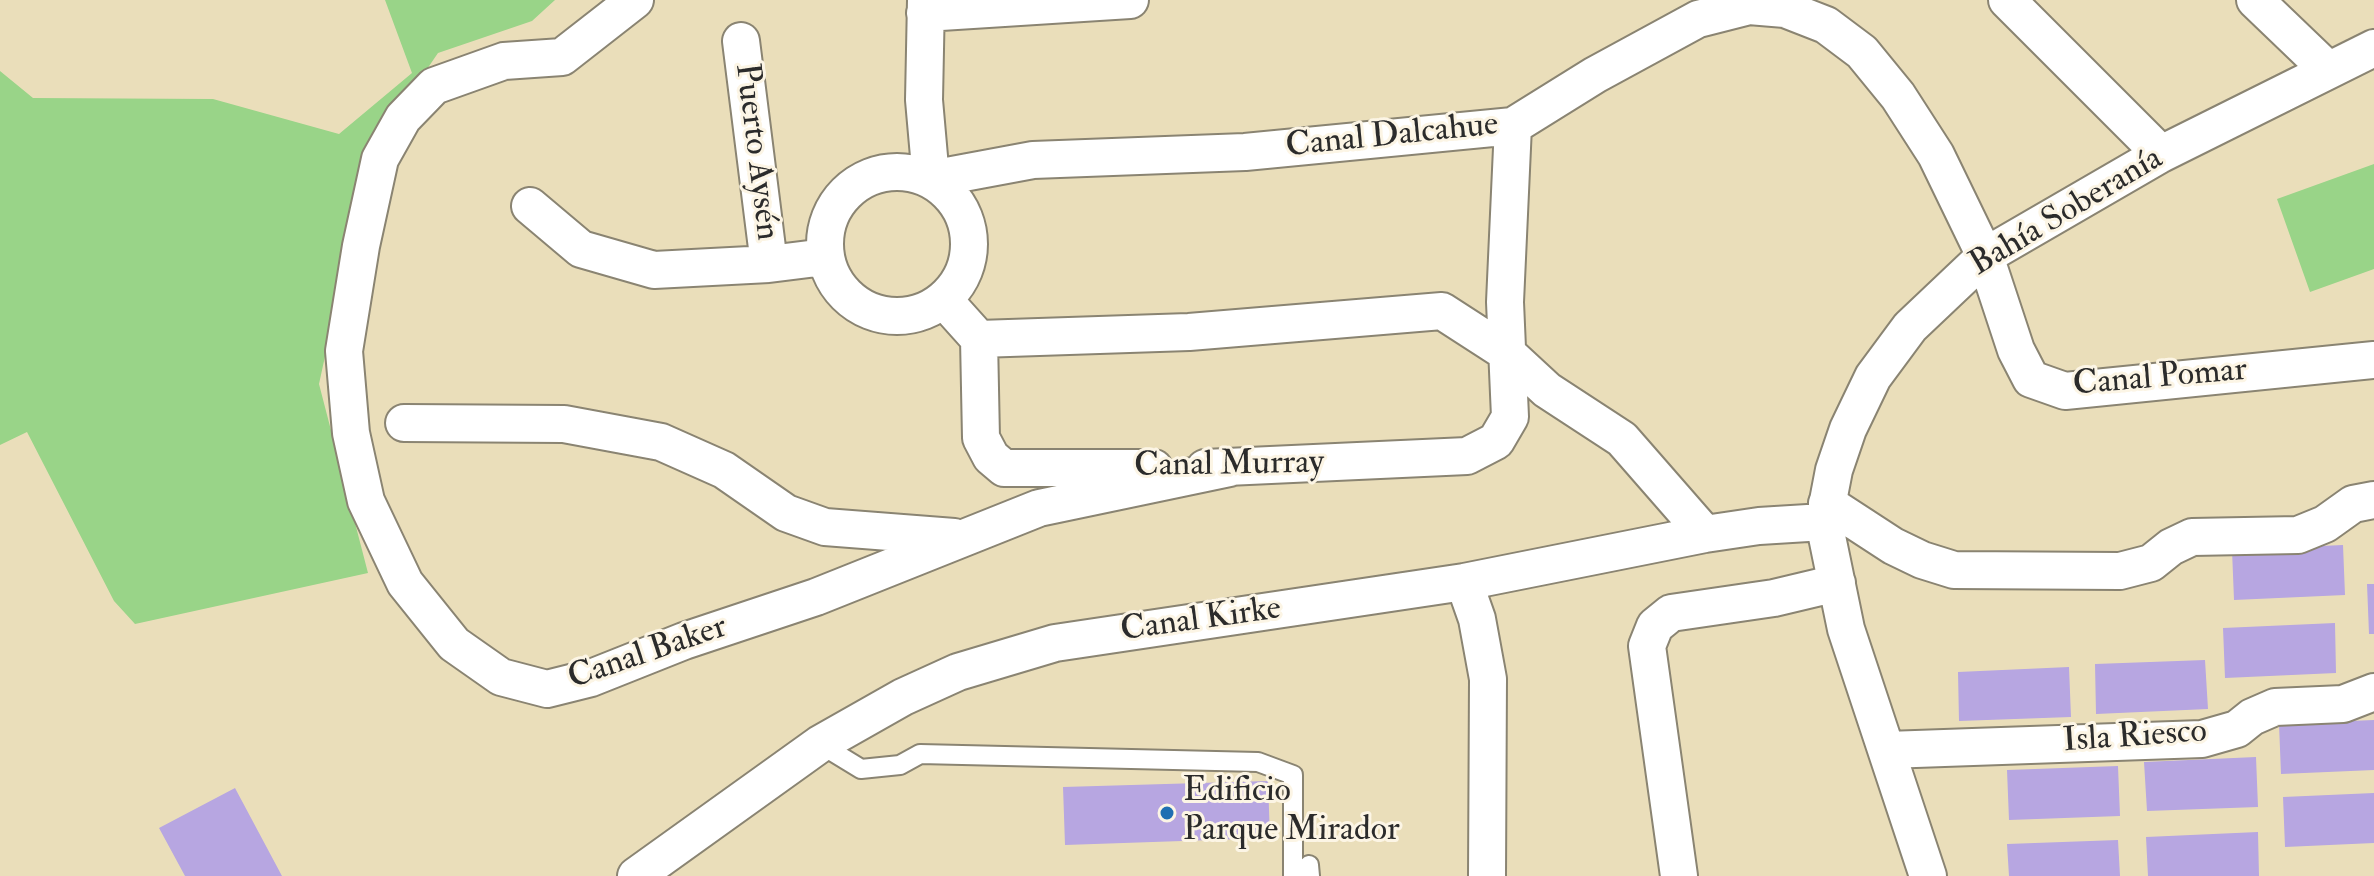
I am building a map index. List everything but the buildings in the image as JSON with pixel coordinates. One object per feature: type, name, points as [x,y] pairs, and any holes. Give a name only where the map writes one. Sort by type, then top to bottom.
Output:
[{"type":"street","name":"Canal Baker","points":[[635,0],[562,57],[504,61],[434,86],[403,118],[380,159],[361,246],[344,351],[351,433],[366,501],[405,583],[454,644],[501,677],[547,689],[591,678],[684,641],[816,597],[1039,508],[1230,468]]},
{"type":"street","points":[[530,206],[581,249],[654,270],[769,264],[825,257],[833,281],[844,295],[864,310],[895,317],[931,308],[944,300],[965,270],[969,253],[964,216],[950,194],[931,179],[924,100],[925,7],[1130,0]]},
{"type":"street","points":[[2007,0],[2161,154]]},
{"type":"street","points":[[2255,0],[2328,70]]},
{"type":"street","name":"Canal Dalcahue","points":[[825,257],[831,212],[854,185],[877,173],[907,172],[931,179],[1033,160],[1245,152],[1513,126],[1595,75],[1698,19],[1749,6],[1785,9],[1826,25],[1862,52],[1889,85],[1936,155],[1985,256]]},
{"type":"street","name":"Puerto Aysén","points":[[741,41],[769,264]]},
{"type":"street","name":"Bahía Soberanía","points":[[1928,876],[1846,629],[1826,512],[1834,470],[1848,429],[1873,377],[1910,327],[1985,256],[2161,154],[2374,48]]},
{"type":"street","name":"Canal Murray","points":[[979,339],[981,438],[991,457],[1004,468],[1230,468],[1467,456],[1496,441],[1510,417],[1505,302],[1513,126]]},
{"type":"street","name":"Canal Pomar","points":[[1985,256],[2016,350],[2031,379],[2065,391],[2374,360]]},
{"type":"street","points":[[944,300],[979,339],[1189,332],[1442,311],[1507,353],[1547,390],[1622,439],[1705,534]]},
{"type":"street","points":[[404,423],[564,424],[661,442],[724,470],[786,513],[825,527],[961,538]]},
{"type":"street","points":[[1826,512],[1922,560],[1954,570],[2120,571],[2151,563],[2171,547],[2192,537],[2298,535],[2325,524],[2353,504],[2374,500]]},
{"type":"street","name":"Canal Kirke","points":[[636,876],[820,744],[903,697],[958,672],[1055,643],[1464,582],[1826,512]]},
{"type":"street","points":[[1464,582],[1477,619],[1488,679],[1487,876]]},
{"type":"street","points":[[1679,876],[1647,646],[1655,626],[1671,613],[1774,598],[1837,583]]},
{"type":"street","name":"Isla Riesco","points":[[1887,750],[2202,739],[2237,729],[2252,717],[2275,707],[2343,704],[2374,692]]},
{"type":"lane","points":[[820,744],[861,769],[900,765],[920,754],[1258,762],[1293,775],[1293,876]]},
{"type":"green space","points":[[385,0],[555,0],[532,21],[438,53],[369,154],[319,384],[368,573],[135,624],[114,601],[27,432],[0,445],[0,71],[33,98],[213,99],[339,134],[412,73]]},
{"type":"green space","points":[[2374,164],[2374,269],[2310,292],[2277,199]]},
{"type":"place","name":"Edificio Parque Mirador","points":[[1167,813]]}]
